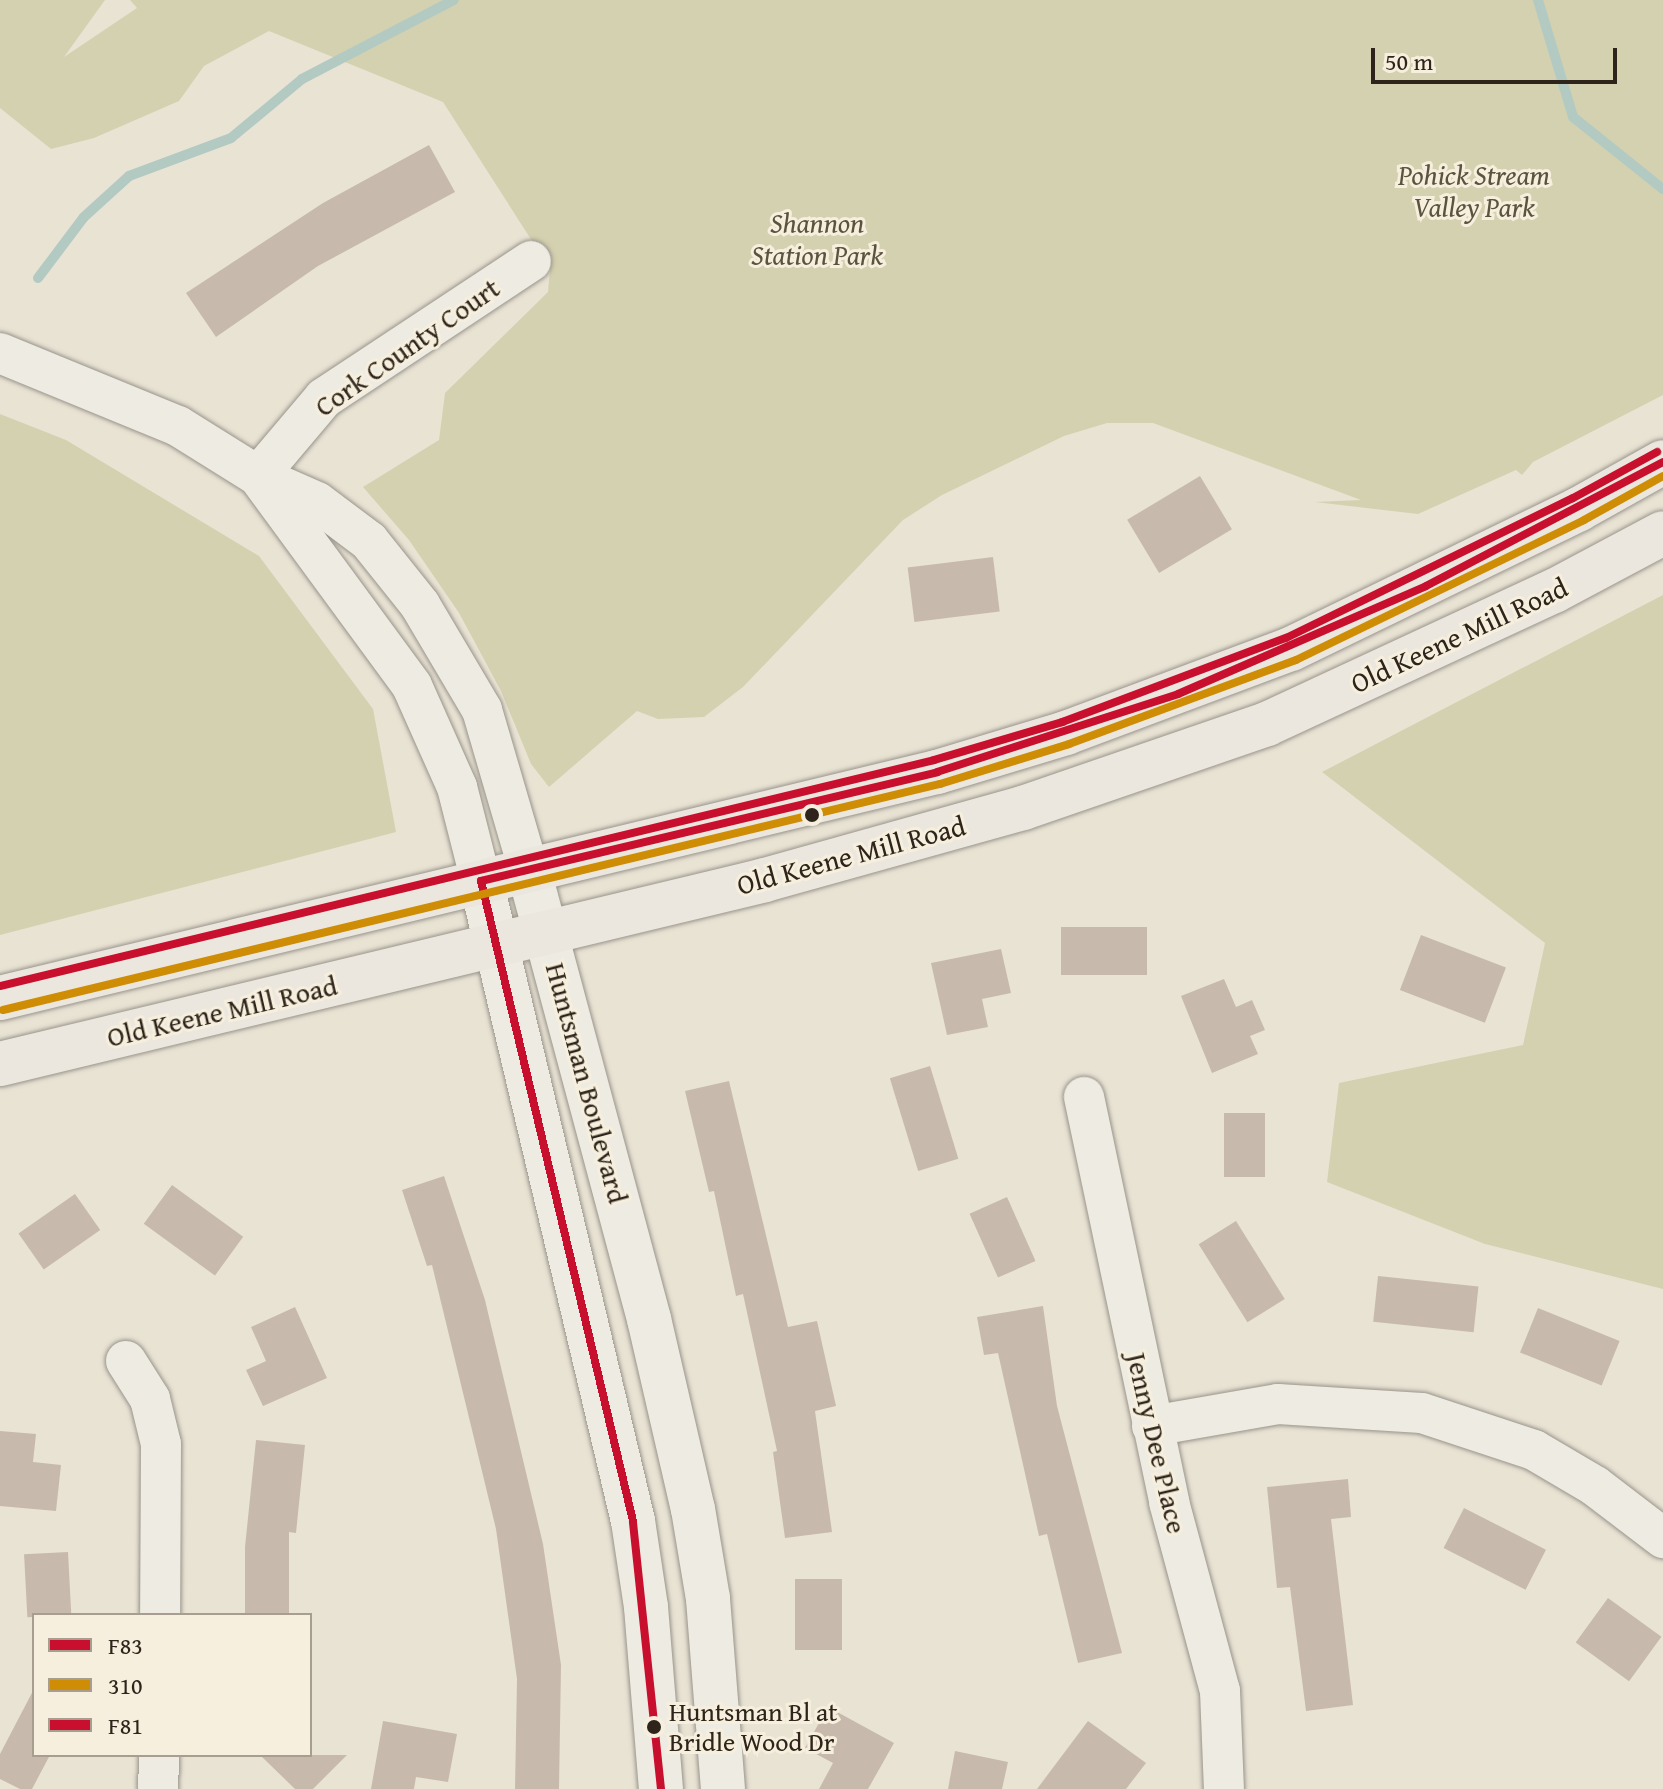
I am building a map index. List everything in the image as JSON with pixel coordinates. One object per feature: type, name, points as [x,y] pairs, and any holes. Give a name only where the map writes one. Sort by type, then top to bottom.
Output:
[{"type":"main road","name":"Old Keene Mill Road","points":[[0,998],[937,772],[1178,694],[1426,586],[1663,462]]},
{"type":"main road","name":"Old Keene Mill Road","points":[[0,1064],[765,880],[1023,808],[1267,724],[1399,664],[1663,533]]},
{"type":"street","name":"Cork County Court","points":[[258,476],[324,398],[531,261]]},
{"type":"street","name":"Huntsman Boulevard","points":[[0,353],[178,426],[258,476],[317,502],[369,541],[420,605],[482,710],[500,759],[642,1289],[693,1509],[708,1599],[723,1789]]},
{"type":"street","name":"Huntsman Boulevard","points":[[258,476],[412,686],[457,787],[633,1521],[648,1621],[661,1789]]},
{"type":"street","name":"Jenny Dee Place","points":[[1084,1097],[1152,1426],[1220,1691],[1224,1789]]},
{"type":"street","points":[[126,1361],[150,1399],[161,1444],[160,1613]]},
{"type":"street","points":[[1152,1426],[1278,1404],[1422,1413],[1534,1450],[1595,1486],[1663,1538]]},
{"type":"street","points":[[158,1789],[159,1757]]},
{"type":"green space","points":[[0,0],[105,0],[64,57],[137,8],[130,0],[1663,0],[1663,395],[1533,462],[1522,475],[1516,470],[1418,514],[1315,502],[1361,500],[1153,423],[1107,423],[1064,436],[942,495],[903,520],[743,687],[704,717],[658,719],[637,711],[549,787],[531,764],[501,691],[459,613],[409,540],[363,487],[439,440],[445,393],[548,292],[550,269],[443,102],[269,31],[204,66],[179,101],[94,138],[51,149],[0,108]]},
{"type":"green space","points":[[0,414],[66,440],[259,556],[373,709],[396,832],[0,935]]},
{"type":"green space","points":[[1663,595],[1663,1289],[1485,1244],[1327,1182],[1339,1083],[1523,1045],[1545,943],[1322,772]]},
{"type":"building","points":[[429,145],[455,192],[318,266],[216,337],[186,293],[323,203]]},
{"type":"building","points":[[1200,476],[1232,529],[1159,573],[1127,520]]},
{"type":"building","points":[[993,557],[1000,612],[914,622],[908,567]]},
{"type":"building","points":[[1061,927],[1147,927],[1147,975],[1061,975]]},
{"type":"building","points":[[1421,935],[1506,968],[1485,1023],[1400,990]]},
{"type":"building","points":[[1001,949],[1011,993],[982,999],[988,1027],[947,1035],[931,963]]},
{"type":"building","points":[[1224,979],[1236,1007],[1252,1000],[1265,1030],[1250,1036],[1258,1054],[1212,1073],[1181,996]]},
{"type":"building","points":[[930,1066],[958,1159],[918,1171],[890,1078]]},
{"type":"building","points":[[729,1081],[788,1327],[817,1321],[836,1406],[815,1411],[832,1532],[785,1538],[773,1452],[777,1451],[743,1294],[736,1296],[714,1191],[709,1192],[685,1091]]},
{"type":"building","points":[[1224,1113],[1265,1113],[1265,1177],[1224,1177]]},
{"type":"building","points":[[444,1176],[485,1300],[543,1544],[561,1665],[559,1789],[515,1789],[517,1679],[496,1529],[432,1265],[427,1266],[402,1190]]},
{"type":"building","points":[[172,1185],[243,1237],[215,1276],[144,1224]]},
{"type":"building","points":[[75,1194],[100,1230],[44,1270],[18,1234]]},
{"type":"building","points":[[1007,1197],[1035,1261],[998,1278],[970,1214]]},
{"type":"building","points":[[1236,1221],[1285,1299],[1247,1322],[1199,1244]]},
{"type":"building","points":[[1378,1276],[1478,1287],[1474,1332],[1373,1322]]},
{"type":"building","points":[[1043,1306],[1057,1406],[1122,1653],[1078,1663],[1047,1534],[1039,1536],[998,1353],[984,1355],[977,1317]]},
{"type":"building","points":[[295,1307],[327,1378],[263,1406],[246,1370],[266,1361],[251,1327]]},
{"type":"building","points":[[1538,1308],[1620,1341],[1602,1385],[1520,1353]]},
{"type":"building","points":[[0,1431],[36,1434],[33,1462],[61,1465],[56,1511],[0,1506]]},
{"type":"building","points":[[256,1440],[305,1445],[296,1533],[289,1532],[289,1613],[245,1613],[245,1547]]},
{"type":"building","points":[[1348,1479],[1351,1517],[1331,1519],[1353,1705],[1306,1711],[1290,1587],[1277,1588],[1267,1487]]},
{"type":"building","points":[[1464,1508],[1546,1550],[1526,1590],[1444,1548]]},
{"type":"building","points":[[68,1552],[71,1613],[32,1613],[32,1617],[27,1617],[24,1554]]},
{"type":"building","points":[[795,1579],[842,1579],[842,1650],[795,1650]]},
{"type":"building","points":[[1608,1598],[1661,1637],[1629,1681],[1576,1642]]},
{"type":"building","points":[[32,1693],[32,1757],[49,1757],[32,1789],[20,1789],[0,1779],[0,1754]]},
{"type":"building","points":[[828,1707],[894,1743],[868,1789],[819,1789],[833,1763],[805,1748]]},
{"type":"building","points":[[383,1721],[457,1734],[448,1782],[416,1777],[414,1789],[371,1789]]},
{"type":"building","points":[[1088,1721],[1146,1763],[1126,1789],[1037,1789]]},
{"type":"building","points":[[955,1751],[1008,1762],[1002,1789],[948,1789]]},
{"type":"building","points":[[347,1755],[313,1789],[295,1789],[262,1757]]},
{"type":"waterway","points":[[38,278],[84,217],[129,176],[231,138],[302,79],[454,0]]},
{"type":"waterway","points":[[1538,0],[1573,117],[1663,189]]},
{"type":"transit line","name":"F81","points":[[0,986],[934,760],[1062,722],[1286,638],[1573,498],[1657,452]]},
{"type":"transit line","name":"F83","points":[[661,1789],[633,1521],[481,881],[937,772],[1178,694],[1426,586],[1663,462]]},
{"type":"transit line","name":"310","points":[[3,1010],[940,784],[1069,744],[1296,660],[1584,520],[1663,476]]},
{"type":"place","name":"Huntsman Bl at Bridle Wood Dr","points":[[654,1727]]},
{"type":"park label","name":"Pohick Stream Valley Park","points":[[1474,191]]},
{"type":"park label","name":"Shannon Station Park","points":[[817,239]]}]
